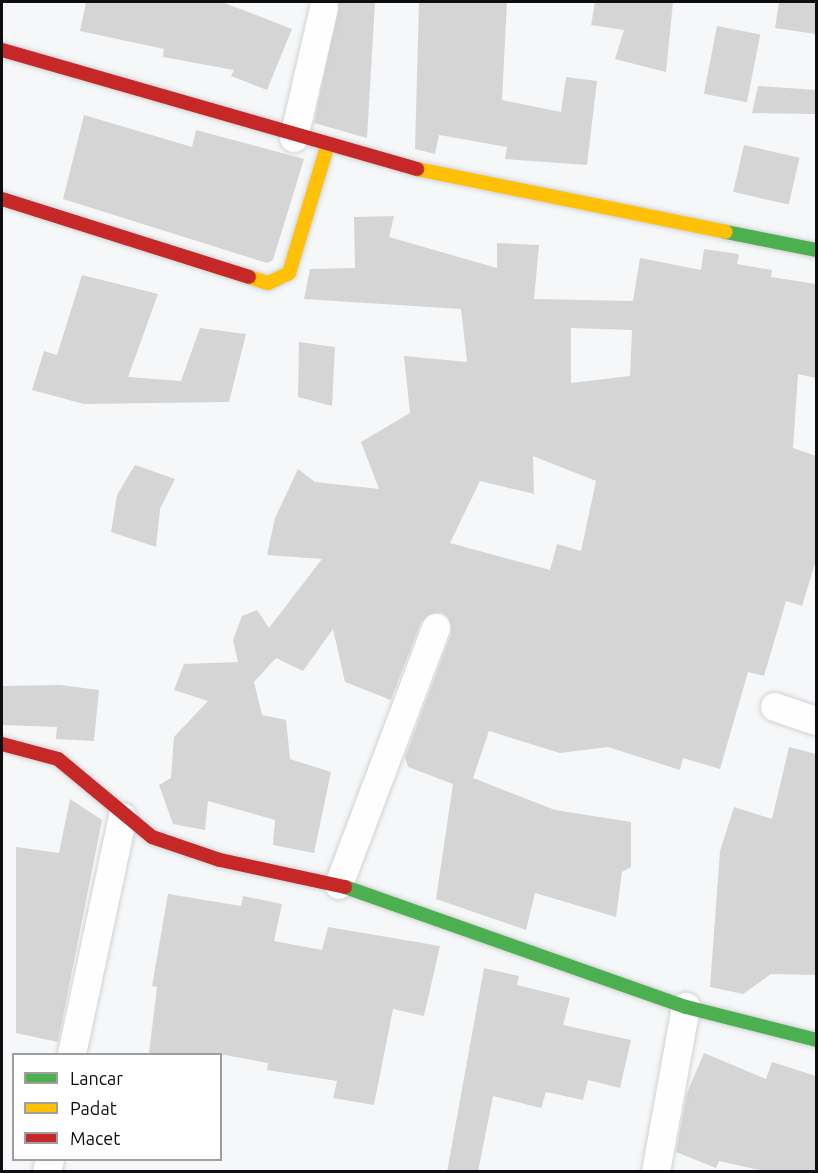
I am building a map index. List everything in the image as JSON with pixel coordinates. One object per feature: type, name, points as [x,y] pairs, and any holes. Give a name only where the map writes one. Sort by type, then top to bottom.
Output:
[{"type":"street","points":[[294,138],[324,8]]},
{"type":"street","points":[[2,50],[327,147],[816,250]]},
{"type":"street","points":[[2,199],[268,284],[289,273],[327,147]]},
{"type":"street","points":[[339,885],[436,628]]},
{"type":"street","points":[[775,707],[816,721]]},
{"type":"street","points":[[2,744],[58,759],[123,817],[152,837],[220,860],[339,885],[686,1007],[816,1040]]},
{"type":"street","points":[[72,1053],[123,817]]},
{"type":"street","points":[[656,1172],[686,1007]]},
{"type":"building","points":[[86,2],[222,2],[292,29],[267,90],[231,76],[234,70],[163,57],[164,49],[80,31]]},
{"type":"building","points":[[339,2],[375,2],[367,138],[314,123]]},
{"type":"building","points":[[419,2],[507,2],[502,100],[561,112],[566,77],[597,81],[587,165],[505,159],[507,147],[439,135],[435,154],[415,149]]},
{"type":"building","points":[[595,2],[673,2],[666,72],[615,59],[624,30],[591,25]]},
{"type":"building","points":[[779,2],[816,2],[816,34],[775,28]]},
{"type":"building","points":[[717,26],[760,34],[747,102],[704,94]]},
{"type":"building","points":[[758,86],[816,90],[816,114],[752,113]]},
{"type":"building","points":[[84,115],[192,147],[196,130],[304,159],[273,260],[267,263],[63,199]]},
{"type":"building","points":[[744,145],[800,158],[789,205],[733,192]]},
{"type":"building","points":[[394,216],[389,237],[497,268],[497,243],[539,245],[534,299],[633,301],[640,258],[701,270],[704,249],[739,254],[737,264],[772,270],[771,277],[816,284],[816,378],[798,374],[793,448],[816,456],[816,560],[802,606],[786,601],[764,676],[748,672],[720,769],[683,758],[680,770],[608,747],[560,753],[489,731],[473,778],[555,810],[631,822],[631,867],[622,872],[616,917],[535,893],[526,930],[436,899],[453,784],[408,767],[405,757],[451,634],[449,618],[441,612],[421,622],[391,700],[345,682],[333,629],[303,671],[276,658],[254,682],[262,715],[286,720],[290,759],[331,772],[314,853],[273,845],[275,820],[208,801],[205,830],[173,824],[159,785],[171,778],[174,737],[208,701],[174,690],[184,664],[238,662],[233,640],[242,616],[257,610],[269,628],[322,559],[267,555],[275,518],[298,469],[315,482],[379,489],[361,442],[410,413],[404,356],[467,362],[461,309],[304,299],[310,269],[355,268],[354,217]],"holes":[[[571,328],[632,330],[630,376],[571,383]],[[533,456],[596,481],[581,551],[557,544],[550,570],[450,543],[480,481],[534,494]]]},
{"type":"building","points":[[82,275],[158,294],[128,377],[181,381],[200,328],[246,334],[229,402],[84,404],[32,390],[44,351],[57,355]]},
{"type":"building","points":[[299,342],[335,347],[332,406],[298,397]]},
{"type":"building","points":[[135,465],[175,479],[160,509],[156,547],[111,532],[117,495]]},
{"type":"building","points":[[60,685],[99,690],[94,741],[56,739],[57,727],[2,725],[2,686]]},
{"type":"building","points":[[789,747],[816,754],[816,975],[771,974],[743,994],[710,987],[720,851],[734,807],[772,819]]},
{"type":"building","points":[[70,799],[102,820],[58,1042],[16,1033],[16,847],[59,853]]},
{"type":"building","points":[[168,894],[241,906],[243,896],[282,904],[274,941],[322,950],[328,927],[440,946],[424,1016],[393,1009],[374,1105],[333,1098],[337,1081],[267,1070],[268,1063],[222,1053],[149,1053],[157,987],[152,986]]},
{"type":"building","points":[[484,968],[519,976],[517,985],[570,998],[563,1025],[631,1040],[620,1088],[588,1080],[583,1100],[546,1092],[541,1108],[493,1096],[478,1172],[447,1172]]},
{"type":"building","points":[[704,1053],[766,1079],[772,1062],[816,1076],[816,1172],[768,1172],[719,1161],[716,1168],[676,1152],[687,1093]]},
{"type":"traffic: fast","points":[[726,232],[816,250]]},
{"type":"traffic: fast","points":[[345,887],[686,1007],[816,1040]]},
{"type":"traffic: slow","points":[[249,277],[268,283],[289,273],[327,147]]},
{"type":"traffic: slow","points":[[417,169],[726,232]]},
{"type":"traffic: jam","points":[[2,50],[417,169]]},
{"type":"traffic: jam","points":[[2,199],[249,277]]},
{"type":"traffic: jam","points":[[2,744],[58,759],[152,837],[220,860],[345,887]]}]
